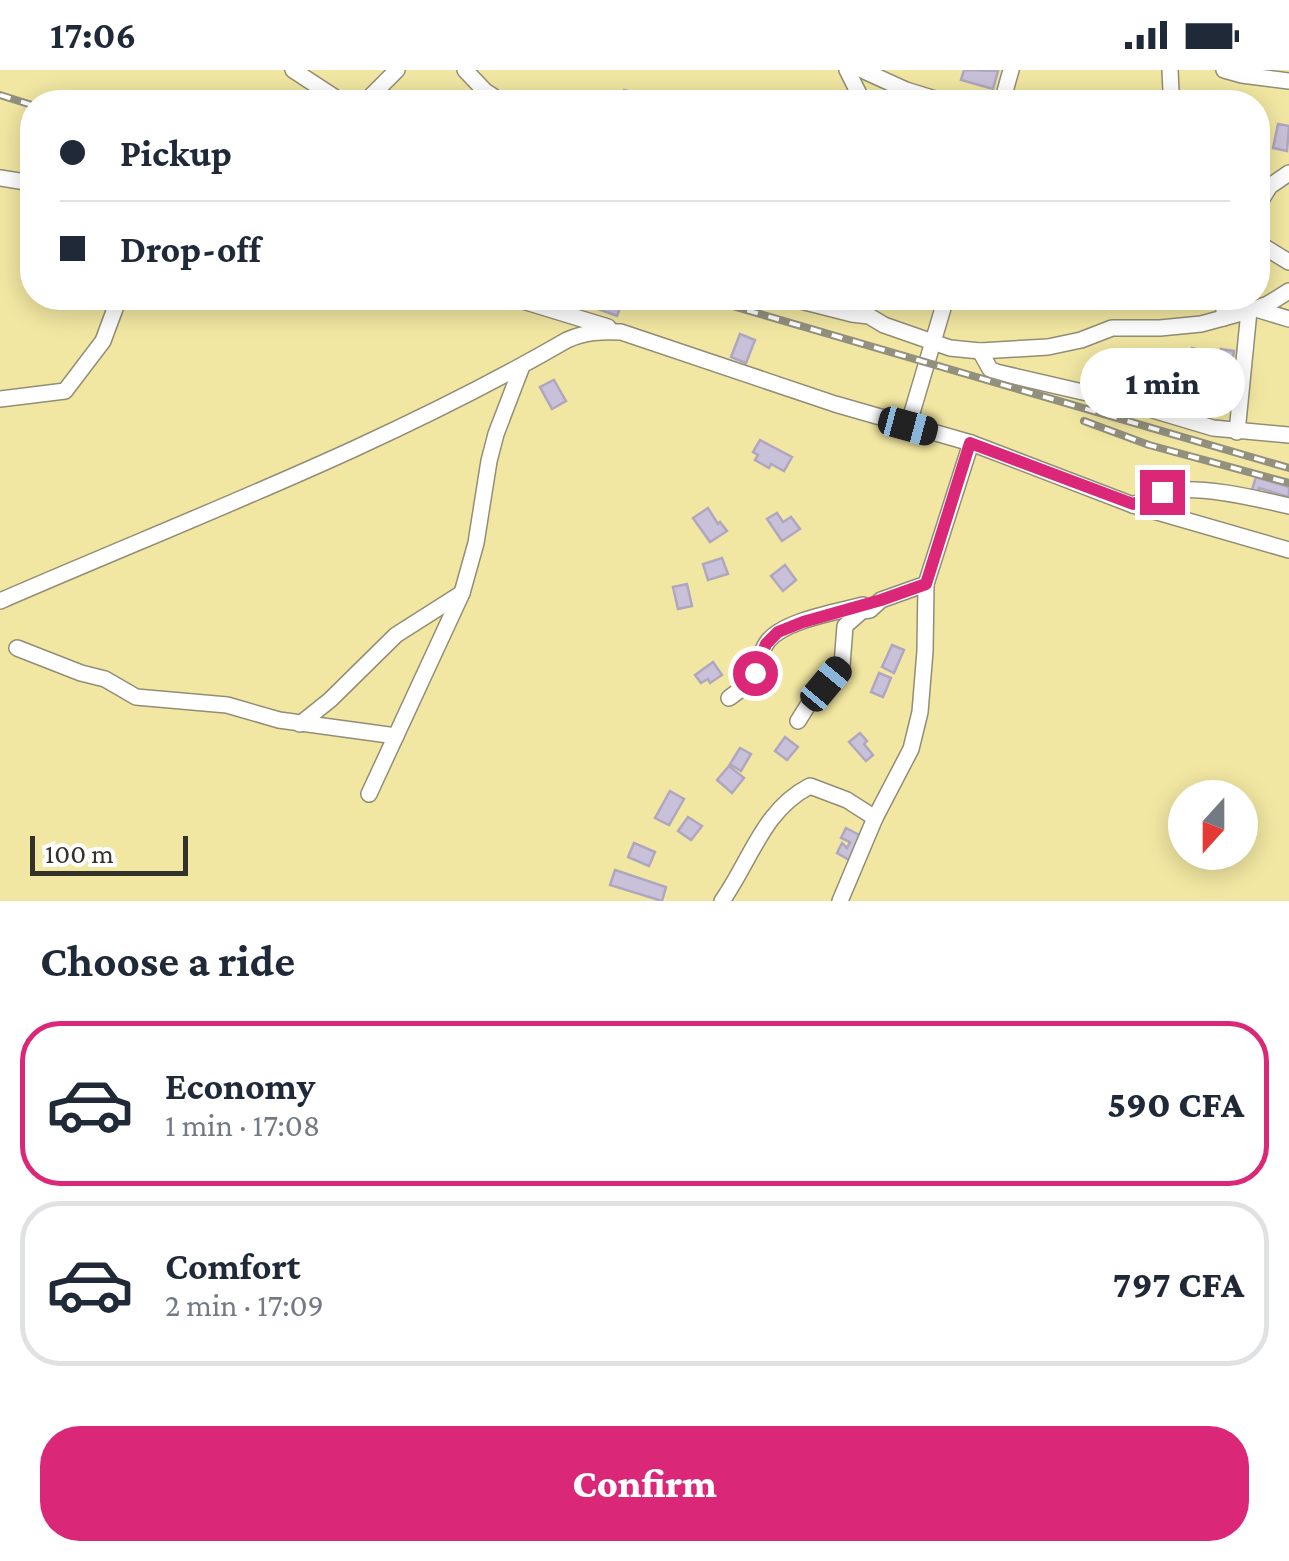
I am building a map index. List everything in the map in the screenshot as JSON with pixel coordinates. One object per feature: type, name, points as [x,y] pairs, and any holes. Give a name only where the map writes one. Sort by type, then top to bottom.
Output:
[{"type":"street","points":[[293,70],[324,90]]},
{"type":"street","points":[[377,90],[397,70]]},
{"type":"street","points":[[465,70],[484,90]]},
{"type":"street","points":[[862,70],[906,90]]},
{"type":"street","points":[[1224,70],[1289,81]]},
{"type":"street","points":[[0,399],[65,391],[103,341],[115,310]]},
{"type":"street","points":[[551,310],[763,381],[970,443],[1133,504],[1289,550]]},
{"type":"street","points":[[836,310],[870,316],[884,325],[950,348],[980,351],[1048,347],[1112,328],[1201,324],[1252,310],[1289,319]]},
{"type":"street","points":[[908,426],[942,310]]},
{"type":"street","points":[[1224,310],[1224,318]]},
{"type":"street","points":[[1237,432],[1252,310]]},
{"type":"street","points":[[0,601],[322,465],[432,414],[579,334],[621,332]]},
{"type":"street","points":[[980,351],[996,372],[1126,402],[1213,428],[1289,435]]},
{"type":"street","points":[[369,794],[462,593],[476,543],[496,434],[522,366]]},
{"type":"street","points":[[840,901],[875,818],[905,763],[916,729],[926,584],[970,443]]},
{"type":"street","points":[[1133,504],[1162,492],[1186,490],[1247,496],[1289,506]]},
{"type":"street","points":[[729,698],[749,682],[766,644],[778,632],[926,584]]},
{"type":"street","points":[[300,724],[396,635],[462,593]]},
{"type":"street","points":[[798,721],[842,666],[845,626],[881,600]]},
{"type":"street","points":[[18,648],[105,679],[136,697],[227,705],[300,724],[396,736]]},
{"type":"street","points":[[722,901],[771,817],[802,790],[810,786],[836,795],[875,818]]},
{"type":"shaded area","points":[[0,70],[1289,70],[1289,901],[0,901]]},
{"type":"building","points":[[964,70],[998,71],[993,89],[961,80]]},
{"type":"building","points":[[1278,124],[1289,126],[1287,151],[1273,148]]},
{"type":"building","points":[[740,334],[755,340],[746,363],[731,357]]},
{"type":"building","points":[[1192,348],[1216,354],[1206,401],[1182,395]]},
{"type":"building","points":[[1221,349],[1234,351],[1228,386],[1215,383]]},
{"type":"building","points":[[554,380],[566,401],[552,409],[540,387]]},
{"type":"building","points":[[760,440],[792,457],[784,471],[755,460],[758,455],[753,452]]},
{"type":"building","points":[[1256,477],[1289,487],[1289,497],[1259,488],[1257,495],[1251,493]]},
{"type":"building","points":[[708,508],[727,531],[710,542],[693,518]]},
{"type":"building","points":[[777,513],[783,522],[791,517],[800,529],[782,541],[767,519]]},
{"type":"building","points":[[722,558],[728,574],[708,580],[703,564]]},
{"type":"building","points":[[785,565],[796,580],[783,591],[771,576]]},
{"type":"building","points":[[687,584],[692,606],[678,609],[673,587]]},
{"type":"building","points":[[892,645],[904,650],[894,673],[882,667]]},
{"type":"building","points":[[713,662],[722,675],[710,683],[708,679],[701,683],[695,675]]},
{"type":"building","points":[[879,673],[891,678],[883,697],[871,692]]},
{"type":"building","points":[[860,733],[873,755],[866,761],[849,742]]},
{"type":"building","points":[[785,737],[798,747],[787,760],[775,751]]},
{"type":"building","points":[[740,748],[751,754],[741,771],[730,764]]},
{"type":"building","points":[[729,766],[744,778],[732,793],[717,780]]},
{"type":"building","points":[[670,791],[684,799],[669,825],[655,818]]},
{"type":"building","points":[[688,817],[702,826],[691,840],[678,831]]},
{"type":"building","points":[[846,828],[863,837],[851,861],[837,853],[842,843],[847,848],[850,842],[841,838]]},
{"type":"building","points":[[634,843],[655,852],[649,866],[628,857]]},
{"type":"building","points":[[615,870],[666,887],[662,901],[610,885]]},
{"type":"railway","points":[[0,95],[20,101]]},
{"type":"railway","points":[[746,310],[1289,468]]},
{"type":"railway","points":[[1084,421],[1149,445],[1289,483]]},
{"type":"route","points":[[755,673],[766,644],[778,632],[926,584],[970,443],[1133,504],[1162,492]]}]
